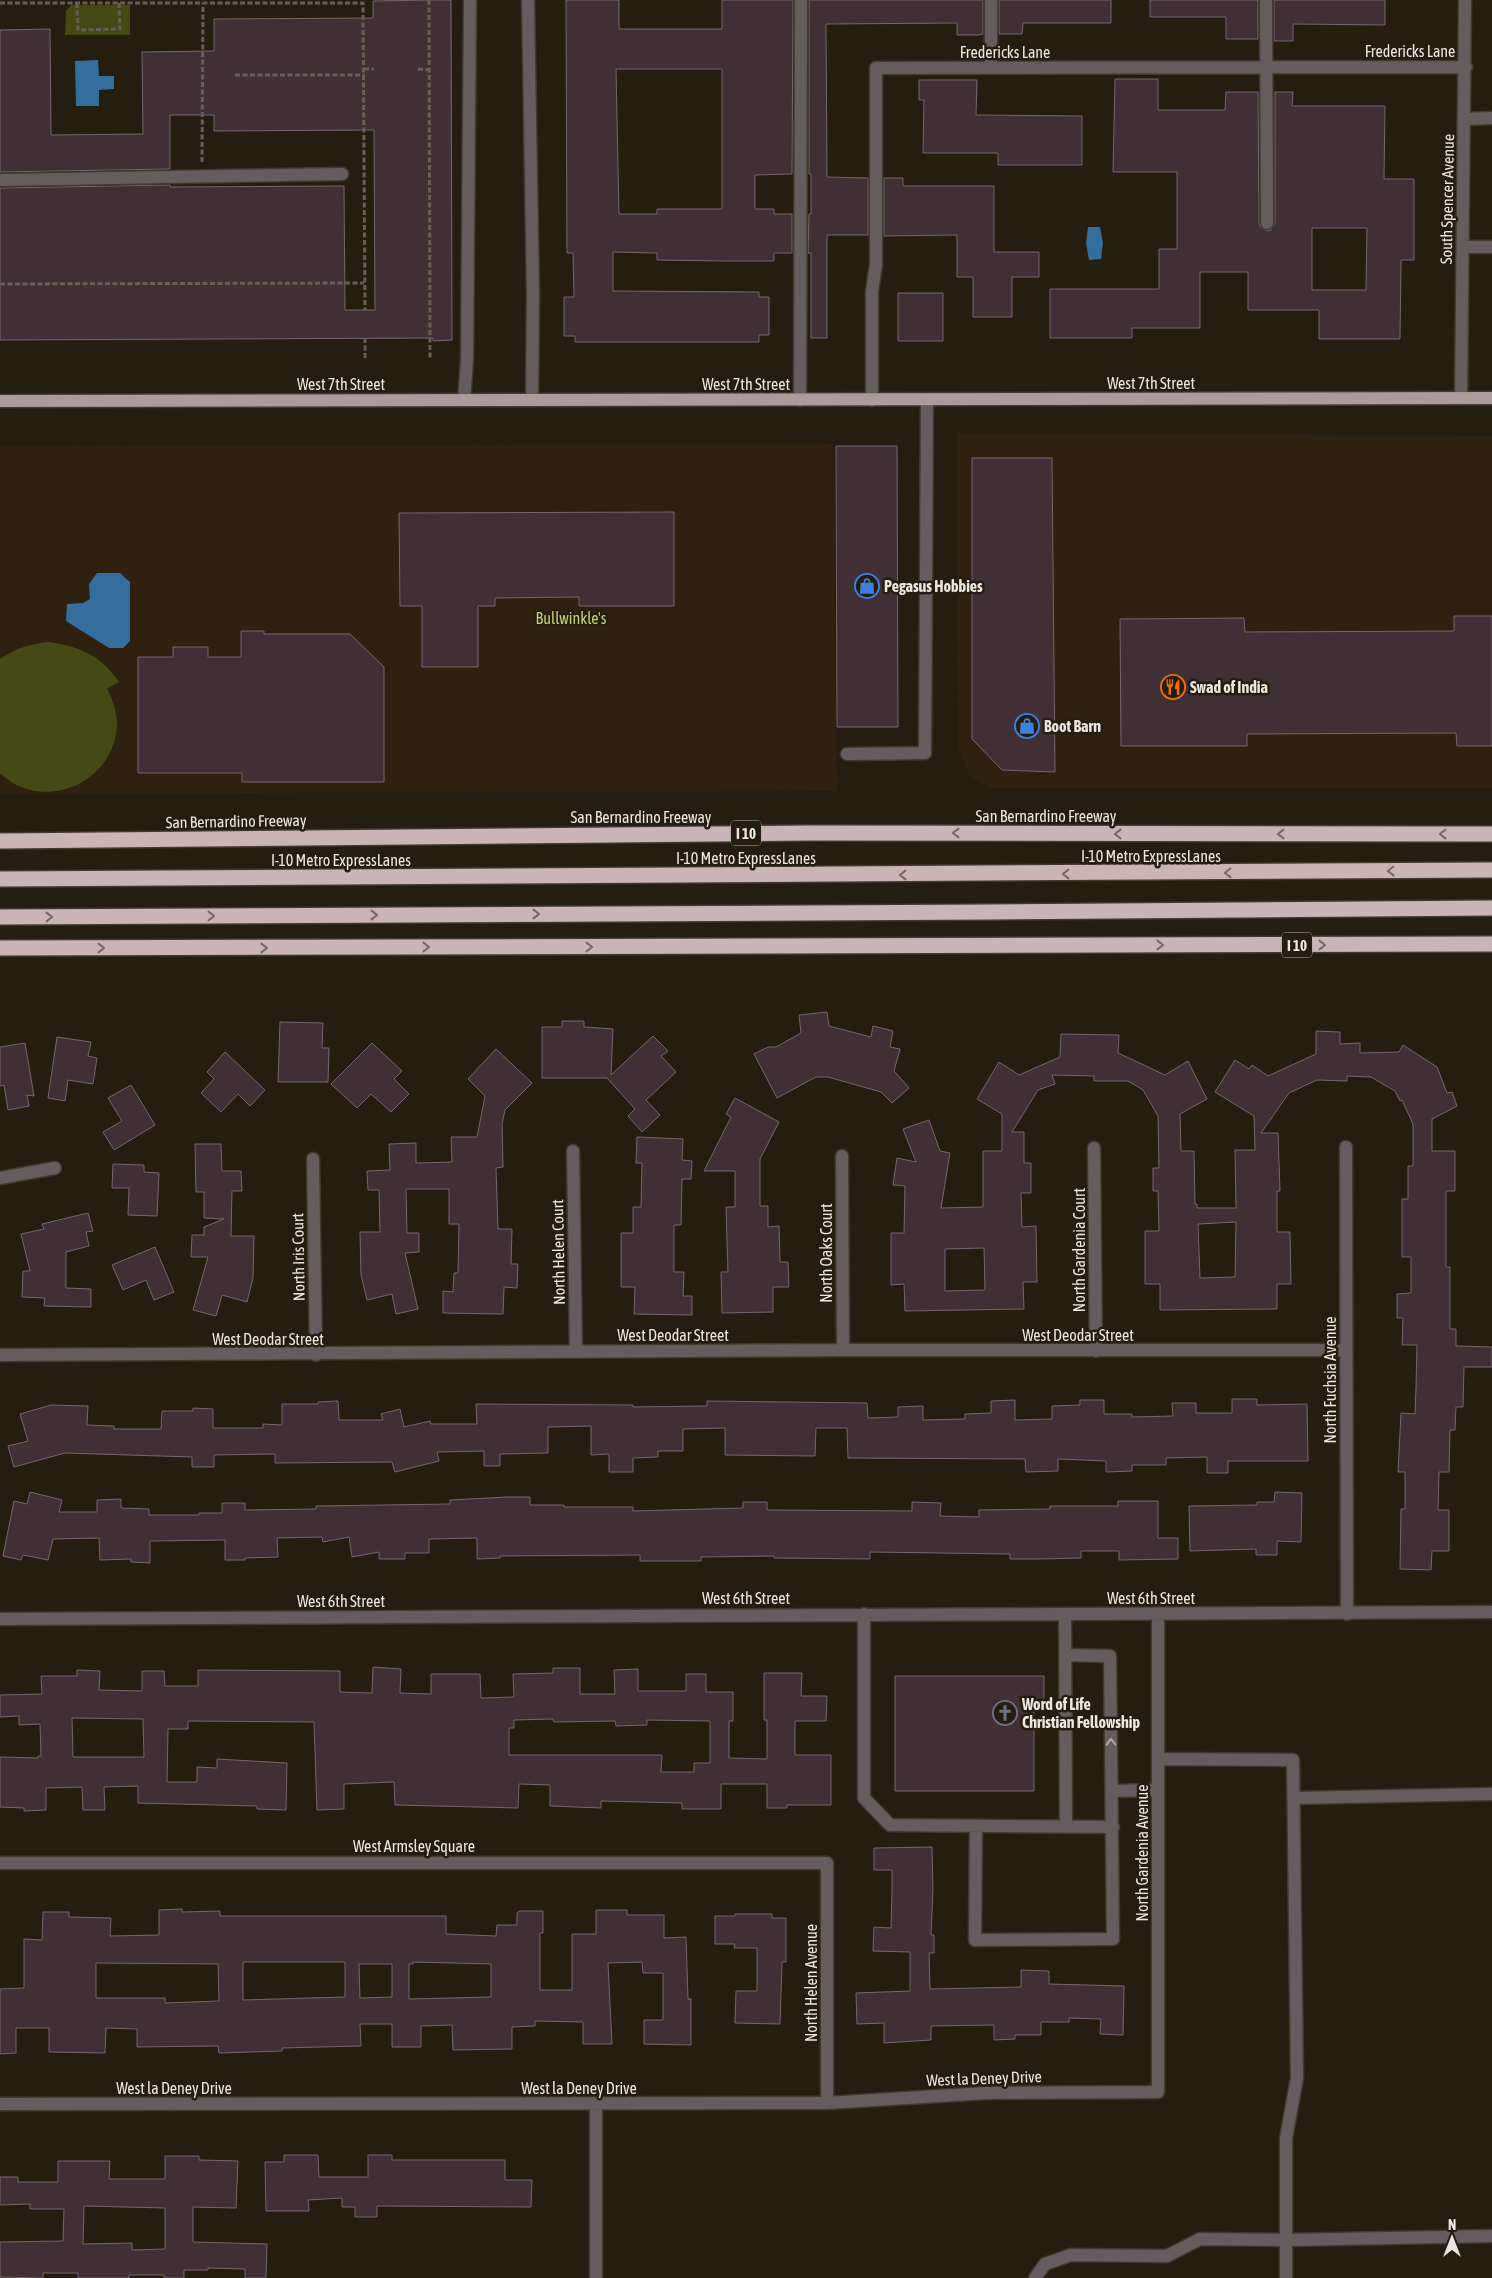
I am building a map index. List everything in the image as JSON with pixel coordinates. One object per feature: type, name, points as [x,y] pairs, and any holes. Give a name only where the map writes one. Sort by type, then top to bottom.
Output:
[{"type":"highway","name":"San Bernardino Freeway","points":[[0,841],[799,833],[1492,834]]},
{"type":"highway","name":"I-10 Metro ExpressLanes","points":[[0,879],[1492,870]]},
{"type":"highway","points":[[0,917],[971,913],[1492,908]]},
{"type":"highway","name":"I 10","points":[[0,948],[1489,945]]},
{"type":"main road","name":"West 7th Street","points":[[0,401],[1492,398]]},
{"type":"street","points":[[464,400],[467,360],[470,0]]},
{"type":"street","points":[[528,0],[533,295],[532,400]]},
{"type":"street","points":[[800,400],[801,0]]},
{"type":"street","points":[[991,0],[991,68]]},
{"type":"street","points":[[1266,0],[1267,223]]},
{"type":"street","name":"South Spencer Avenue","points":[[1460,398],[1466,67],[1465,0]]},
{"type":"street","name":"Fredericks Lane","points":[[872,400],[872,291],[876,265],[876,68],[1466,67]]},
{"type":"street","points":[[1465,118],[1492,118]]},
{"type":"street","points":[[0,180],[342,174]]},
{"type":"street","points":[[1463,247],[1492,246]]},
{"type":"street","points":[[847,754],[924,753],[927,400]]},
{"type":"street","name":"North Fuchsia Avenue","points":[[1346,1147],[1347,1614]]},
{"type":"street","name":"North Gardenia Court","points":[[1094,1148],[1096,1351]]},
{"type":"street","name":"North Helen Court","points":[[573,1151],[576,1351]]},
{"type":"street","name":"North Oaks Court","points":[[842,1156],[843,1350]]},
{"type":"street","name":"North Iris Court","points":[[314,1159],[316,1355]]},
{"type":"street","points":[[0,1178],[55,1168]]},
{"type":"street","name":"West Deodar Street","points":[[0,1355],[316,1355],[576,1351],[843,1350],[1346,1350]]},
{"type":"street","name":"West 6th Street","points":[[0,1619],[1492,1612]]},
{"type":"street","points":[[864,1614],[864,1798],[890,1825],[1113,1828]]},
{"type":"street","points":[[1065,1614],[1066,1827]]},
{"type":"street","name":"North Gardenia Avenue","points":[[1158,1614],[1158,2092]]},
{"type":"street","points":[[976,1826],[976,1940],[1113,1939],[1110,1656],[1066,1655]]},
{"type":"street","points":[[1158,1759],[1293,1760],[1297,2078],[1286,2138],[1286,2278]]},
{"type":"street","points":[[1112,1791],[1158,1790]]},
{"type":"street","points":[[1294,1798],[1492,1794]]},
{"type":"street","name":"West Armsley Square","points":[[0,1862],[827,1862]]},
{"type":"street","name":"North Helen Avenue","points":[[827,1862],[827,2103]]},
{"type":"street","name":"West la Deney Drive","points":[[0,2104],[596,2105],[827,2103],[867,2102],[966,2094],[1158,2092]]},
{"type":"street","points":[[596,2105],[596,2278]]},
{"type":"street","points":[[1035,2278],[1045,2264],[1071,2255],[1167,2256],[1200,2239],[1286,2240],[1492,2236]]},
{"type":"path","points":[[430,0],[430,360]]},
{"type":"path","points":[[0,3],[363,1],[365,310]]},
{"type":"path","points":[[77,3],[78,30],[120,29],[119,2]]},
{"type":"path","points":[[202,177],[203,3]]},
{"type":"path","points":[[364,69],[374,69]]},
{"type":"path","points":[[418,69],[430,70]]},
{"type":"path","points":[[235,75],[364,75]]},
{"type":"path","points":[[0,284],[365,283]]},
{"type":"path","points":[[365,338],[365,359]]},
{"type":"shaded area","points":[[957,433],[1492,436],[1492,788],[990,788],[969,775],[958,746]]},
{"type":"shaded area","name":"Bullwinkle's","points":[[833,444],[837,791],[0,794],[0,446]]},
{"type":"green space","points":[[71,5],[130,5],[130,35],[65,35],[66,11]]},
{"type":"green space","points":[[49,642],[71,647],[89,654],[105,665],[112,673],[119,682],[107,688],[114,704],[117,721],[114,742],[105,761],[92,775],[75,786],[56,791],[37,791],[17,785],[0,773],[0,659],[23,647]]},
{"type":"water","points":[[98,60],[99,76],[114,76],[114,89],[99,90],[99,106],[76,106],[75,61]]},
{"type":"water","points":[[1088,227],[1100,227],[1103,243],[1101,259],[1089,260],[1086,243]]},
{"type":"water","points":[[97,573],[120,573],[130,582],[130,641],[123,648],[109,648],[66,621],[67,604],[83,603],[90,599],[89,584]]},
{"type":"building","points":[[451,0],[452,340],[433,341],[433,338],[0,340],[0,188],[170,185],[170,187],[344,186],[345,310],[375,310],[374,130],[214,131],[214,115],[170,115],[170,169],[0,172],[0,30],[50,29],[51,135],[143,134],[142,52],[214,51],[214,19],[373,18],[373,1]]},
{"type":"building","points":[[566,0],[619,0],[619,29],[722,29],[722,0],[793,0],[792,174],[755,175],[755,209],[774,209],[774,214],[792,214],[792,253],[774,253],[774,261],[724,261],[657,260],[657,253],[613,252],[613,291],[759,292],[759,297],[769,297],[769,335],[759,335],[759,342],[575,342],[575,336],[564,336],[564,297],[574,297],[573,253],[567,253]],"holes":[[[616,69],[722,69],[722,209],[657,209],[657,214],[619,214]]]},
{"type":"building","points":[[809,0],[983,0],[983,34],[978,35],[957,35],[957,23],[826,24],[827,177],[868,178],[868,235],[827,235],[827,338],[811,338],[811,253],[808,253],[809,214],[811,214],[811,174],[809,174]]},
{"type":"building","points":[[999,0],[1111,0],[1111,23],[1023,23],[1022,34],[999,34]]},
{"type":"building","points":[[1150,0],[1258,0],[1258,39],[1226,39],[1226,17],[1150,17]]},
{"type":"building","points":[[1274,0],[1385,0],[1385,25],[1293,24],[1293,41],[1274,41]]},
{"type":"building","points":[[1115,79],[1158,79],[1158,110],[1225,110],[1226,92],[1258,92],[1259,223],[1260,227],[1267,231],[1271,230],[1275,223],[1275,92],[1293,92],[1292,106],[1385,106],[1384,179],[1414,179],[1414,260],[1401,260],[1400,339],[1319,339],[1319,310],[1248,310],[1248,272],[1200,272],[1200,328],[1132,328],[1132,338],[1050,338],[1050,289],[1159,289],[1159,249],[1177,249],[1177,172],[1113,172]],"holes":[[[1312,228],[1367,228],[1366,290],[1312,290]]]},
{"type":"building","points":[[919,80],[977,80],[976,115],[1082,116],[1082,165],[998,165],[998,153],[923,153],[924,100],[919,100]]},
{"type":"building","points":[[884,178],[903,178],[903,186],[994,186],[994,252],[1039,252],[1039,277],[1012,277],[1012,317],[973,317],[973,277],[957,277],[957,235],[884,236]]},
{"type":"building","points":[[898,293],[943,293],[943,341],[898,341]]},
{"type":"building","name":"Pegasus Hobbies","points":[[836,446],[897,446],[898,727],[837,727]]},
{"type":"building","points":[[972,458],[1052,458],[1055,772],[1002,770],[972,739]]},
{"type":"building","points":[[674,512],[674,606],[579,606],[579,597],[495,598],[495,606],[478,606],[478,667],[422,667],[422,606],[400,606],[399,513]]},
{"type":"building","points":[[1454,616],[1492,616],[1492,746],[1457,746],[1456,733],[1247,734],[1247,746],[1121,746],[1120,619],[1244,618],[1245,632],[1454,631]]},
{"type":"building","points":[[241,631],[264,631],[264,634],[350,634],[384,667],[384,782],[242,782],[242,773],[138,773],[138,657],[173,657],[173,647],[208,647],[208,657],[241,657]]},
{"type":"building","points":[[827,1012],[829,1026],[871,1037],[873,1026],[893,1031],[890,1047],[900,1049],[894,1071],[909,1088],[892,1103],[881,1092],[828,1077],[816,1077],[777,1098],[754,1054],[768,1047],[776,1047],[801,1033],[799,1015]]},
{"type":"building","points":[[562,1021],[584,1021],[584,1027],[613,1029],[611,1075],[653,1036],[668,1051],[661,1056],[676,1072],[646,1100],[660,1115],[642,1132],[628,1116],[635,1109],[607,1078],[542,1078],[542,1027],[562,1027]]},
{"type":"building","points":[[280,1022],[323,1023],[322,1048],[329,1048],[328,1082],[278,1082]]},
{"type":"building","points":[[1316,1031],[1340,1032],[1340,1044],[1360,1043],[1360,1053],[1399,1052],[1403,1045],[1437,1067],[1447,1093],[1452,1092],[1457,1106],[1432,1119],[1432,1151],[1455,1151],[1455,1191],[1446,1191],[1446,1267],[1450,1267],[1450,1329],[1456,1329],[1456,1346],[1492,1347],[1492,1367],[1464,1367],[1463,1407],[1456,1407],[1455,1430],[1450,1430],[1449,1472],[1439,1472],[1438,1510],[1449,1510],[1449,1551],[1432,1551],[1431,1570],[1400,1569],[1401,1509],[1405,1509],[1405,1472],[1398,1472],[1401,1413],[1415,1414],[1417,1345],[1402,1345],[1403,1318],[1397,1318],[1397,1294],[1411,1293],[1411,1257],[1402,1257],[1402,1199],[1408,1199],[1408,1166],[1413,1166],[1413,1124],[1402,1100],[1400,1101],[1395,1091],[1371,1077],[1347,1076],[1347,1081],[1317,1080],[1289,1093],[1261,1133],[1278,1133],[1280,1191],[1277,1191],[1277,1232],[1290,1232],[1291,1284],[1277,1284],[1277,1309],[1160,1310],[1160,1284],[1145,1284],[1145,1231],[1159,1231],[1158,1191],[1153,1191],[1153,1168],[1159,1168],[1158,1116],[1143,1090],[1128,1081],[1094,1081],[1094,1076],[1052,1075],[1055,1084],[1038,1090],[1012,1132],[1024,1132],[1024,1163],[1031,1163],[1031,1193],[1021,1193],[1022,1227],[1036,1226],[1037,1282],[1023,1282],[1024,1309],[905,1311],[904,1284],[891,1285],[891,1233],[904,1233],[905,1186],[893,1185],[897,1158],[916,1162],[903,1129],[929,1120],[940,1151],[950,1153],[941,1208],[983,1207],[983,1151],[1002,1151],[1002,1114],[977,1099],[999,1062],[1019,1075],[1060,1057],[1061,1034],[1119,1035],[1118,1053],[1165,1075],[1188,1061],[1207,1099],[1180,1114],[1181,1151],[1194,1151],[1195,1204],[1197,1204],[1197,1208],[1236,1208],[1235,1150],[1255,1150],[1254,1116],[1215,1092],[1235,1060],[1249,1069],[1252,1065],[1268,1076],[1316,1054]],"holes":[[[1236,1222],[1235,1277],[1200,1278],[1198,1224]],[[984,1248],[985,1290],[945,1291],[945,1249]]]},
{"type":"building","points":[[57,1037],[91,1042],[88,1056],[97,1058],[93,1084],[68,1080],[65,1101],[48,1098]]},
{"type":"building","points":[[25,1043],[34,1096],[27,1095],[29,1106],[8,1110],[4,1085],[0,1086],[0,1047]]},
{"type":"building","points":[[372,1043],[402,1071],[394,1079],[409,1094],[391,1112],[371,1094],[357,1108],[331,1084]]},
{"type":"building","points":[[496,1049],[532,1083],[505,1110],[502,1124],[503,1167],[496,1168],[498,1229],[512,1229],[511,1264],[518,1264],[517,1288],[504,1287],[503,1314],[443,1313],[443,1291],[453,1292],[454,1273],[458,1273],[459,1224],[449,1224],[449,1189],[406,1189],[407,1233],[419,1233],[419,1252],[405,1253],[418,1309],[396,1314],[392,1294],[367,1300],[361,1275],[360,1232],[380,1232],[379,1190],[368,1190],[367,1171],[390,1170],[389,1144],[416,1143],[416,1163],[452,1162],[451,1137],[477,1137],[485,1096],[468,1079]]},
{"type":"building","points":[[225,1052],[265,1090],[250,1106],[238,1094],[221,1112],[201,1093],[214,1079],[207,1072]]},
{"type":"building","points":[[131,1085],[155,1125],[114,1150],[103,1132],[122,1121],[108,1098]]},
{"type":"building","points":[[735,1098],[779,1122],[760,1159],[760,1206],[768,1206],[768,1227],[779,1226],[780,1262],[788,1262],[789,1287],[773,1287],[773,1312],[722,1313],[721,1272],[728,1272],[726,1207],[735,1207],[735,1171],[704,1171],[731,1117],[726,1114]]},
{"type":"building","points":[[637,1137],[683,1139],[682,1160],[692,1161],[691,1179],[682,1179],[681,1225],[674,1225],[674,1272],[684,1272],[683,1296],[692,1296],[692,1315],[634,1314],[635,1287],[621,1287],[621,1233],[633,1233],[633,1207],[641,1207],[642,1163],[636,1163]]},
{"type":"building","points":[[195,1144],[221,1144],[222,1171],[241,1171],[242,1191],[232,1191],[231,1236],[254,1236],[253,1278],[247,1302],[222,1295],[216,1316],[193,1310],[208,1257],[191,1257],[192,1235],[204,1235],[204,1227],[224,1219],[204,1218],[204,1192],[196,1192]]},
{"type":"building","points":[[113,1164],[144,1165],[144,1172],[159,1173],[157,1216],[128,1215],[129,1188],[112,1188]]},
{"type":"building","points":[[88,1213],[93,1231],[86,1232],[89,1246],[66,1252],[66,1288],[91,1289],[91,1307],[44,1306],[45,1298],[22,1297],[23,1271],[30,1271],[21,1234],[44,1229],[42,1224]]},
{"type":"building","points":[[155,1247],[174,1292],[154,1300],[146,1280],[123,1290],[112,1265]]},
{"type":"building","points":[[1232,1399],[1257,1399],[1257,1405],[1307,1404],[1308,1461],[1228,1461],[1228,1473],[1207,1473],[1207,1457],[1166,1458],[1166,1465],[1132,1465],[1132,1471],[1106,1472],[1106,1461],[1058,1459],[1058,1471],[1026,1472],[1025,1459],[848,1458],[847,1428],[816,1428],[815,1456],[725,1455],[725,1428],[683,1429],[683,1451],[658,1451],[658,1457],[633,1458],[633,1472],[609,1472],[609,1454],[591,1455],[591,1426],[548,1427],[548,1453],[500,1454],[500,1466],[484,1466],[484,1451],[437,1452],[439,1461],[395,1472],[392,1462],[275,1463],[275,1454],[214,1455],[214,1467],[192,1467],[192,1457],[65,1453],[14,1467],[8,1446],[28,1441],[20,1414],[51,1405],[88,1406],[87,1425],[114,1426],[114,1429],[161,1429],[162,1411],[193,1411],[193,1408],[213,1409],[213,1428],[263,1428],[263,1424],[282,1425],[282,1404],[318,1404],[318,1402],[338,1401],[339,1420],[383,1420],[381,1414],[400,1409],[404,1427],[430,1421],[431,1424],[477,1424],[476,1404],[633,1405],[633,1407],[707,1406],[707,1401],[867,1403],[868,1418],[898,1417],[898,1407],[923,1406],[923,1420],[965,1419],[965,1414],[991,1413],[991,1401],[1015,1400],[1015,1420],[1052,1419],[1052,1406],[1080,1405],[1080,1400],[1104,1400],[1104,1414],[1132,1414],[1132,1417],[1173,1416],[1172,1403],[1196,1403],[1196,1413],[1232,1413]]},
{"type":"building","points":[[30,1492],[62,1500],[59,1512],[97,1512],[97,1500],[121,1499],[121,1508],[149,1509],[149,1515],[222,1513],[222,1503],[245,1503],[245,1510],[316,1509],[316,1506],[450,1504],[450,1500],[530,1497],[530,1505],[633,1507],[633,1511],[743,1508],[743,1502],[767,1502],[767,1510],[912,1511],[912,1502],[941,1503],[940,1516],[979,1517],[979,1510],[1050,1509],[1050,1506],[1118,1506],[1118,1501],[1158,1501],[1158,1538],[1178,1538],[1178,1559],[1119,1560],[1119,1551],[1081,1551],[1081,1558],[1039,1559],[1010,1559],[1010,1554],[870,1552],[870,1559],[774,1558],[774,1556],[701,1557],[701,1561],[640,1561],[640,1555],[500,1556],[500,1558],[477,1559],[477,1538],[429,1539],[429,1553],[405,1553],[405,1559],[379,1559],[379,1552],[352,1557],[349,1537],[323,1542],[322,1537],[277,1538],[278,1557],[245,1558],[245,1560],[225,1560],[225,1540],[150,1541],[150,1563],[131,1562],[131,1559],[100,1560],[99,1538],[53,1539],[48,1560],[23,1555],[21,1560],[3,1556],[14,1501],[27,1504]]},
{"type":"building","points":[[1275,1492],[1302,1493],[1301,1542],[1277,1541],[1277,1555],[1256,1555],[1256,1549],[1190,1551],[1189,1506],[1257,1505],[1257,1502],[1274,1502]]},
{"type":"building","points":[[373,1667],[401,1669],[400,1693],[431,1694],[431,1674],[480,1674],[481,1698],[514,1697],[513,1674],[553,1673],[553,1668],[580,1668],[580,1694],[615,1694],[614,1670],[638,1669],[638,1691],[686,1691],[686,1674],[706,1674],[706,1692],[733,1692],[733,1721],[729,1721],[729,1758],[767,1759],[767,1720],[764,1720],[764,1673],[802,1673],[801,1696],[827,1696],[826,1721],[795,1721],[795,1755],[831,1755],[831,1805],[787,1805],[787,1808],[767,1808],[767,1784],[721,1784],[721,1809],[682,1809],[682,1803],[601,1801],[601,1808],[550,1806],[550,1785],[519,1784],[518,1808],[395,1805],[394,1782],[344,1784],[344,1809],[317,1810],[314,1722],[188,1721],[188,1729],[168,1729],[167,1782],[197,1782],[197,1767],[217,1768],[217,1759],[287,1763],[286,1810],[257,1809],[257,1806],[138,1803],[138,1786],[104,1787],[105,1810],[83,1810],[82,1787],[46,1788],[46,1810],[24,1811],[24,1808],[0,1807],[0,1757],[38,1758],[38,1756],[41,1756],[40,1724],[19,1725],[19,1716],[0,1717],[0,1695],[42,1694],[41,1676],[77,1676],[77,1670],[100,1671],[99,1690],[142,1691],[142,1671],[164,1671],[165,1686],[198,1686],[198,1670],[340,1671],[340,1692],[372,1693]],"holes":[[[72,1718],[143,1719],[144,1757],[73,1757]],[[553,1719],[554,1722],[615,1721],[616,1726],[647,1725],[647,1720],[710,1721],[710,1763],[694,1763],[694,1772],[661,1772],[662,1755],[509,1755],[509,1728],[514,1728],[514,1720]]]},
{"type":"building","points":[[895,1676],[1044,1676],[1044,1704],[1034,1704],[1034,1791],[895,1791]]},
{"type":"building","points":[[932,1847],[931,1935],[934,1935],[934,1953],[929,1953],[930,1989],[1021,1987],[1021,1970],[1049,1971],[1049,1984],[1124,1986],[1123,2035],[1100,2034],[1101,2019],[1069,2018],[1069,2022],[1041,2022],[1041,2035],[1015,2035],[1015,2039],[994,2040],[994,2025],[931,2026],[931,2040],[884,2043],[884,2023],[857,2024],[856,1993],[910,1991],[910,1952],[873,1951],[874,1927],[891,1928],[892,1893],[892,1870],[874,1870],[874,1848]]},
{"type":"building","points":[[182,1909],[182,1912],[220,1911],[220,1916],[446,1916],[446,1934],[496,1936],[497,1925],[517,1925],[517,1913],[519,1911],[543,1911],[543,1933],[540,1933],[540,1990],[572,1990],[572,1934],[596,1934],[596,1910],[627,1910],[627,1915],[664,1915],[664,1938],[686,1937],[688,1999],[691,1999],[691,2045],[644,2044],[644,2020],[663,2020],[663,1973],[643,1973],[642,1962],[608,1963],[612,2044],[583,2044],[583,2022],[535,2021],[535,2026],[512,2027],[512,2049],[453,2050],[452,2025],[421,2026],[421,2047],[392,2047],[392,2024],[360,2024],[361,2046],[282,2048],[282,2051],[219,2053],[218,2046],[137,2047],[137,2029],[106,2028],[105,2053],[49,2052],[49,2028],[16,2028],[16,2053],[0,2054],[0,1989],[24,1988],[24,1939],[42,1940],[43,1912],[69,1912],[69,1917],[111,1918],[110,1936],[159,1935],[159,1910]],"holes":[[[243,1962],[345,1962],[345,1997],[243,2000]],[[413,1962],[491,1964],[491,1997],[409,1999],[409,1964],[413,1964]],[[96,1963],[218,1964],[219,2001],[165,2003],[165,1998],[96,1998]],[[359,1964],[392,1964],[392,1997],[360,1998]]]},
{"type":"building","points":[[735,1914],[772,1914],[772,1918],[786,1918],[786,1962],[782,1962],[780,2024],[735,2023],[736,1991],[757,1991],[757,1948],[734,1948],[735,1944],[715,1944],[715,1916],[735,1916]]},
{"type":"building","points":[[284,2155],[318,2155],[319,2177],[368,2177],[368,2155],[392,2155],[392,2160],[505,2160],[505,2180],[532,2180],[531,2207],[377,2206],[377,2217],[355,2217],[355,2207],[342,2207],[342,2198],[308,2200],[309,2211],[266,2211],[265,2162],[284,2162]]},
{"type":"building","points":[[165,2156],[199,2156],[199,2160],[238,2161],[236,2208],[193,2207],[193,2242],[267,2244],[266,2278],[245,2278],[245,2269],[208,2268],[208,2270],[184,2270],[184,2278],[164,2278],[164,2275],[129,2275],[129,2278],[78,2278],[78,2273],[43,2273],[43,2278],[0,2277],[0,2242],[63,2241],[64,2209],[30,2209],[30,2204],[0,2205],[0,2177],[18,2177],[18,2182],[58,2182],[58,2161],[110,2161],[109,2179],[165,2179]],"holes":[[[84,2206],[165,2208],[165,2249],[132,2250],[132,2243],[83,2244]]]},
{"type":"place","name":"Pegasus Hobbies","points":[[867,586]]},
{"type":"place","name":"Swad of India","points":[[1173,687]]},
{"type":"place","name":"Boot Barn","points":[[1027,726]]},
{"type":"place","name":"Word of Life Christian Fellowship","points":[[1005,1713]]}]
